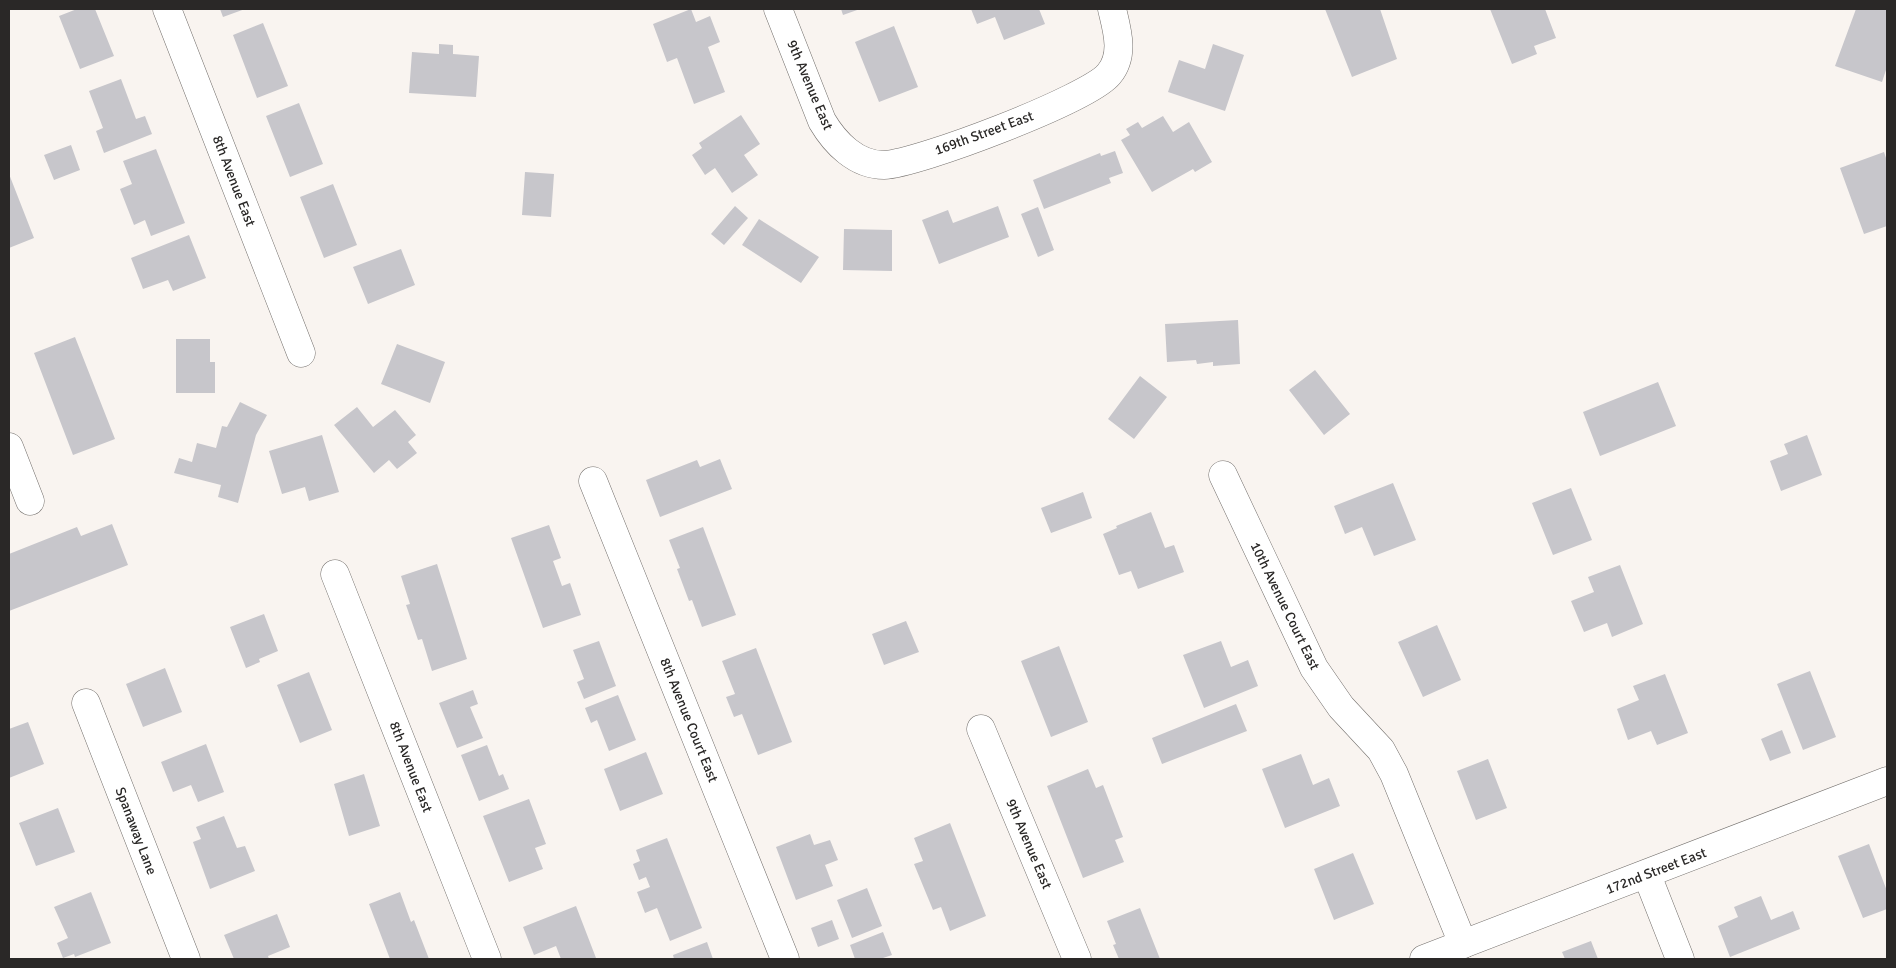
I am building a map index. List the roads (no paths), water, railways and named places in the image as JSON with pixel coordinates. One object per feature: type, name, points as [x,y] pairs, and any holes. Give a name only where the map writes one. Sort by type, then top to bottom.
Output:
[{"type":"street","name":"8th Avenue East","points":[[167,9],[301,353]]},
{"type":"street","name":"9th Avenue East","points":[[778,9],[822,120],[831,136],[852,155]]},
{"type":"street","name":"169th Street East","points":[[852,155],[867,162],[884,165],[916,158],[1057,107],[1095,87],[1109,74],[1116,61],[1118,35],[1112,9]]},
{"type":"street","points":[[9,447],[30,501]]},
{"type":"street","name":"10th Avenue Court East","points":[[1223,475],[1314,668],[1341,707],[1380,750],[1394,774],[1463,944]]},
{"type":"street","name":"8th Avenue Court East","points":[[593,481],[784,959]]},
{"type":"street","name":"8th Avenue East","points":[[335,574],[487,959]]},
{"type":"street","name":"Spanaway Lane","points":[[86,703],[186,959]]},
{"type":"street","name":"9th Avenue East","points":[[981,729],[1078,959]]},
{"type":"street","name":"172nd Street East","points":[[1424,959],[1887,781]]},
{"type":"street","points":[[1647,874],[1680,959]]}]
